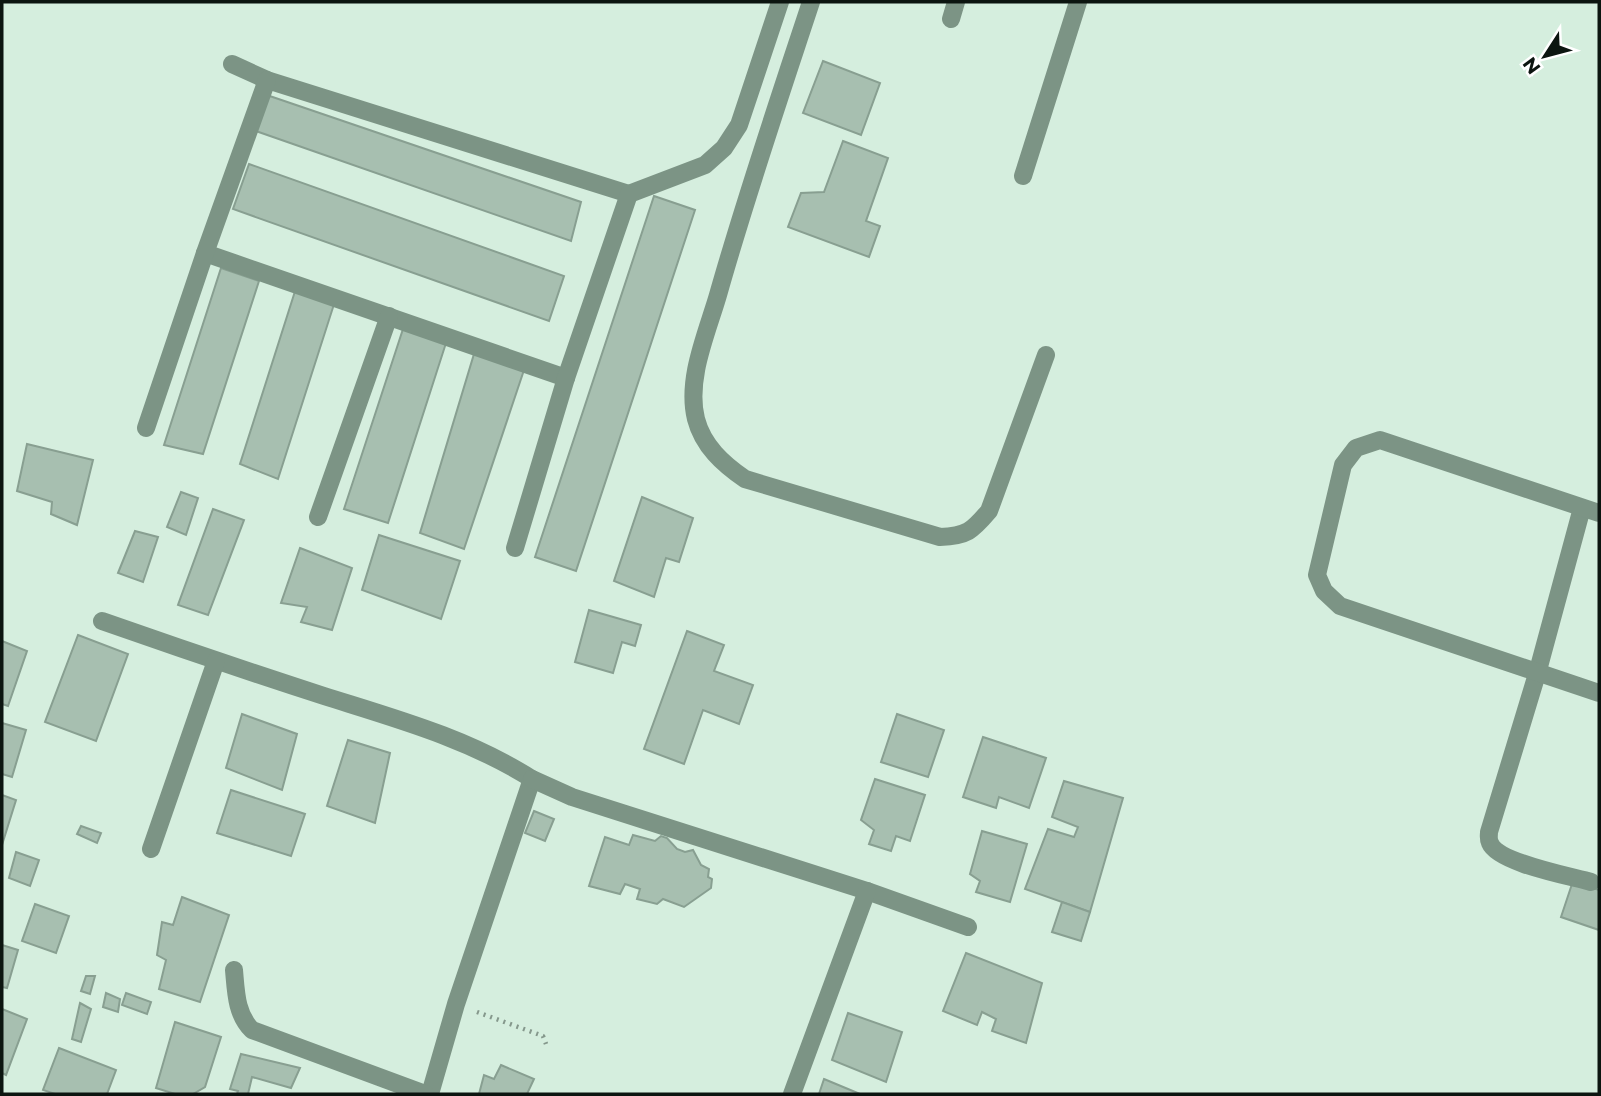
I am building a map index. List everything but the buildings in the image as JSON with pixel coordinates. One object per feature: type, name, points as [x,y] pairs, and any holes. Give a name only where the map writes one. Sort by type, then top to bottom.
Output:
[{"type":"street","points":[[232,64],[267,80],[629,194],[705,165],[724,148],[739,125],[780,2]]},
{"type":"street","points":[[811,2],[733,242],[694,381],[696,418],[706,443],[724,465],[745,479],[940,537],[959,536],[974,529],[989,511],[1046,355]]},
{"type":"street","points":[[1023,176],[1077,2]]},
{"type":"street","points":[[146,428],[267,80]]},
{"type":"street","points":[[515,548],[566,378],[629,194]]},
{"type":"street","points":[[205,253],[566,378]]},
{"type":"street","points":[[318,517],[389,317]]},
{"type":"street","points":[[1599,513],[1380,440],[1356,448],[1343,465],[1317,575],[1324,591],[1340,606],[1599,693]]},
{"type":"street","points":[[1581,508],[1537,674],[1489,832],[1490,843],[1498,853],[1591,881]]},
{"type":"street","points":[[102,621],[454,738],[506,763],[531,779],[572,797],[867,891],[968,927]]},
{"type":"street","points":[[152,849],[216,661]]},
{"type":"street","points":[[430,1094],[456,1004],[531,779]]},
{"type":"street","points":[[792,1094],[867,891]]},
{"type":"street","points":[[234,970],[239,1012],[252,1030],[425,1094]]},
{"type":"path","points":[[456,1004],[543,1036],[546,1044]]}]
